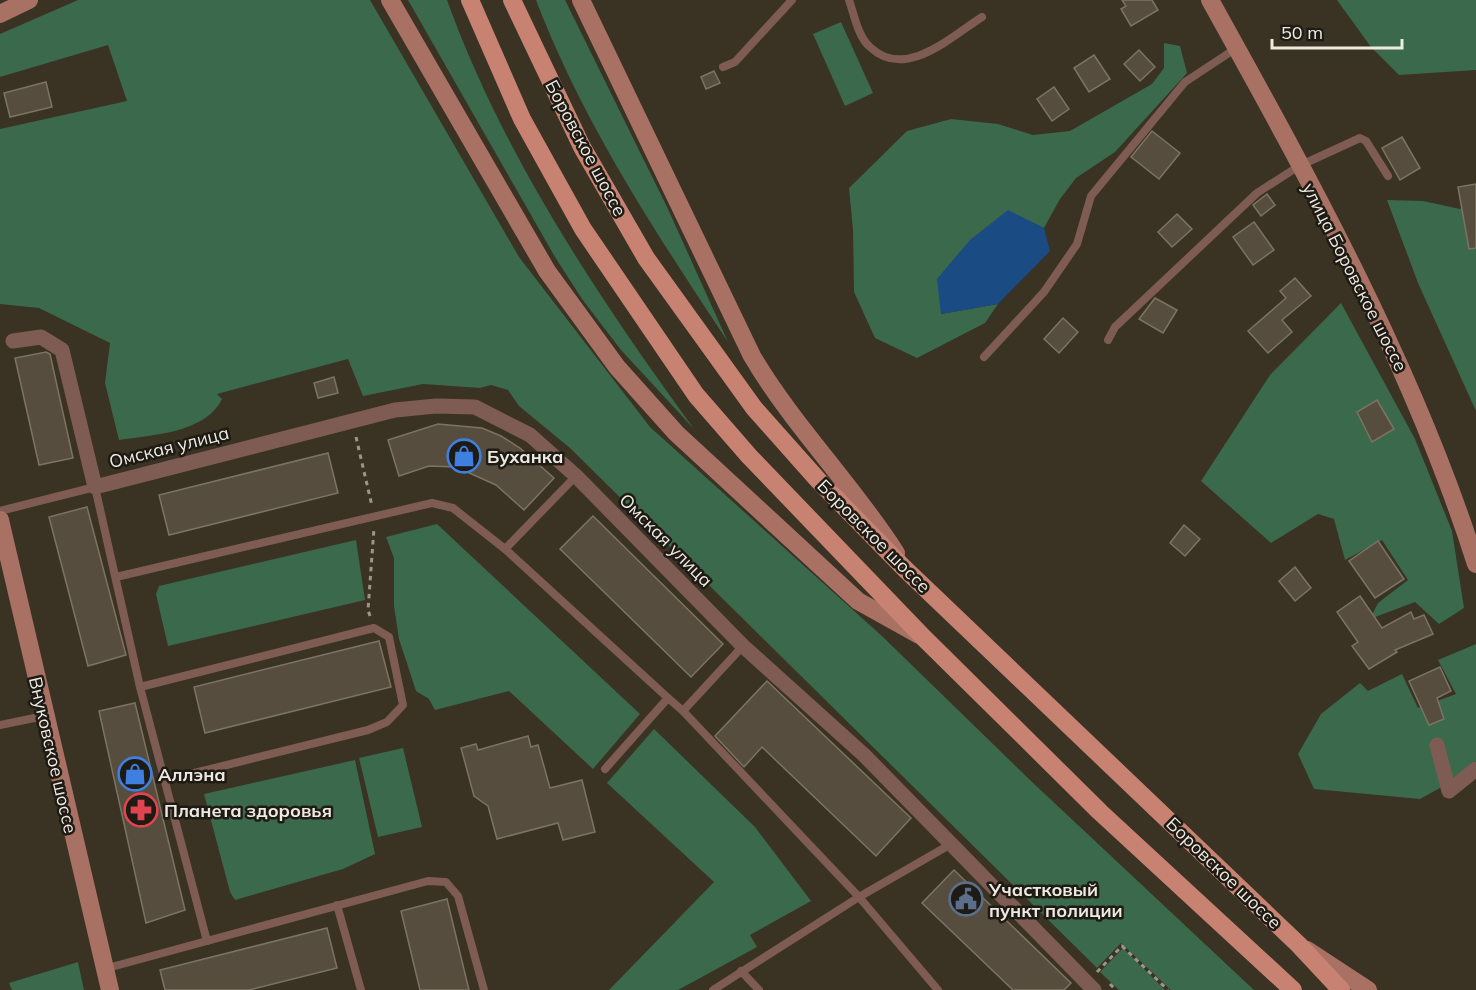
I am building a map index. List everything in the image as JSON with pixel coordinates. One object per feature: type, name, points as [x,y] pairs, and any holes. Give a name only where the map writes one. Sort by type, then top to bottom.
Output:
[{"type":"main road","points":[[0,14],[29,0]]},
{"type":"main road","points":[[390,0],[547,271],[612,361],[676,433],[858,601],[924,638]]},
{"type":"main road","name":"Боровское шоссе","points":[[470,0],[522,119],[561,190],[597,252],[677,370],[749,456],[924,638],[1100,812],[1293,990]]},
{"type":"main road","name":"Боровское шоссе","points":[[512,0],[582,147],[646,258],[679,307],[754,408],[818,480],[904,568],[1299,945],[1341,990]]},
{"type":"main road","points":[[581,0],[756,362],[807,437],[866,508],[904,568]]},
{"type":"main road","name":"улица Боровское шоссе","points":[[1210,0],[1299,166],[1404,373],[1441,459],[1476,564]]},
{"type":"main road","name":"Внуковское шоссе","points":[[0,520],[103,969],[110,990]]},
{"type":"main road","points":[[1299,945],[1368,990]]},
{"type":"main road","points":[[1274,972],[1281,990]]},
{"type":"street","points":[[13,341],[41,337],[62,350],[94,487]]},
{"type":"street","name":"Омская улица","points":[[94,487],[384,413],[436,405],[475,407],[498,417],[530,435],[576,476],[743,646],[864,755],[1094,990]]},
{"type":"street","points":[[1437,745],[1449,791],[1476,769]]},
{"type":"lane","points":[[723,67],[735,62],[792,0]]},
{"type":"lane","points":[[849,0],[869,47],[885,56],[898,59],[916,58],[929,52],[982,16]]},
{"type":"lane","points":[[984,357],[1044,292],[1077,244],[1090,196],[1185,82],[1237,48]]},
{"type":"lane","points":[[1108,340],[1115,327],[1257,193],[1299,166],[1360,138],[1366,141],[1388,176]]},
{"type":"lane","points":[[505,549],[576,476]]},
{"type":"lane","points":[[0,511],[94,487],[140,687],[207,941]]},
{"type":"lane","points":[[116,577],[432,503],[453,508],[505,549],[682,711],[859,897],[938,990]]},
{"type":"lane","points":[[140,687],[365,629],[374,628],[389,637],[403,705],[387,722],[368,730],[166,780]]},
{"type":"lane","points":[[682,711],[743,646]]},
{"type":"lane","points":[[605,768],[668,698]]},
{"type":"lane","points":[[0,725],[44,716]]},
{"type":"lane","points":[[713,990],[859,897],[951,844]]},
{"type":"lane","points":[[103,969],[428,881],[446,882],[458,896],[484,990]]},
{"type":"lane","points":[[337,905],[361,990]]},
{"type":"lane","points":[[741,971],[759,990]]},
{"type":"path","points":[[1097,972],[1123,945],[1168,990]]},
{"type":"green space","points":[[78,0],[370,0],[519,257],[650,427],[883,637],[1031,781],[1254,990],[1171,990],[1121,943],[1097,968],[570,448],[519,406],[508,390],[491,385],[480,388],[423,384],[363,396],[348,359],[217,394],[222,399],[214,410],[191,426],[162,434],[119,440],[105,383],[110,343],[39,308],[0,304],[0,129],[127,101],[108,45],[0,77],[0,34]]},
{"type":"green space","points":[[408,0],[447,0],[470,58],[524,169],[588,276],[694,429],[621,350],[582,299],[555,257]]},
{"type":"green space","points":[[536,0],[565,0],[668,209],[728,342],[674,260],[598,134],[555,46]]},
{"type":"green space","points":[[1337,0],[1476,0],[1476,70],[1399,75],[1371,47]]},
{"type":"green space","points":[[841,22],[873,93],[845,106],[813,34]]},
{"type":"green space","points":[[1164,43],[1180,46],[1187,73],[1115,152],[1076,178],[1060,199],[1044,228],[1008,211],[941,314],[998,304],[985,323],[917,358],[875,338],[854,292],[853,230],[849,188],[907,131],[951,119],[998,124],[1033,135],[1070,131],[1152,84],[1164,68]]},
{"type":"green space","points":[[1476,195],[1476,411],[1418,283],[1387,200],[1423,201],[1460,209]]},
{"type":"green space","points":[[1341,303],[1415,439],[1452,531],[1464,608],[1439,624],[1415,602],[1370,619],[1378,603],[1408,580],[1382,540],[1345,560],[1334,519],[1318,514],[1271,543],[1201,481],[1270,375]]},
{"type":"green space","points":[[437,524],[640,714],[593,769],[509,691],[435,710],[429,699],[416,691],[399,639],[394,606],[394,558],[386,537]]},
{"type":"green space","points":[[356,540],[365,600],[168,646],[156,594],[159,586]]},
{"type":"green space","points":[[1476,644],[1476,761],[1449,783],[1420,799],[1314,789],[1298,754],[1321,714],[1360,683],[1368,691],[1402,674],[1418,708],[1456,694],[1438,660]]},
{"type":"green space","points":[[654,729],[755,827],[811,901],[750,935],[757,947],[678,990],[609,990],[714,882],[607,783]]},
{"type":"green space","points":[[403,748],[422,827],[378,837],[359,758]]},
{"type":"green space","points":[[355,760],[375,854],[343,869],[235,900],[230,892],[204,794]]},
{"type":"green space","points":[[1123,948],[1165,990],[1119,990],[1100,972]]},
{"type":"green space","points":[[78,962],[84,990],[12,990],[9,983]]},
{"type":"water","points":[[1008,210],[1044,228],[1050,251],[998,304],[941,314],[937,279],[970,240]]},
{"type":"building","points":[[1122,0],[1152,0],[1158,10],[1131,26],[1121,9],[1126,6]]},
{"type":"building","points":[[1139,50],[1155,67],[1140,81],[1124,64]]},
{"type":"building","points":[[1094,55],[1110,79],[1089,92],[1074,68]]},
{"type":"building","points":[[714,71],[720,83],[706,89],[701,77]]},
{"type":"building","points":[[46,82],[52,107],[10,117],[4,93]]},
{"type":"building","points":[[1054,87],[1069,109],[1052,121],[1037,99]]},
{"type":"building","points":[[1152,131],[1180,153],[1159,179],[1131,157]]},
{"type":"building","points":[[1402,137],[1420,168],[1400,180],[1382,148]]},
{"type":"building","points":[[1476,184],[1476,248],[1469,249],[1458,187]]},
{"type":"building","points":[[1267,194],[1275,205],[1261,216],[1253,205]]},
{"type":"building","points":[[1177,214],[1192,229],[1172,247],[1158,232]]},
{"type":"building","points":[[1254,222],[1274,250],[1253,265],[1233,237]]},
{"type":"building","points":[[1295,278],[1311,296],[1282,320],[1292,332],[1268,353],[1248,331],[1286,298],[1280,291]]},
{"type":"building","points":[[1155,298],[1177,310],[1163,333],[1139,319]]},
{"type":"building","points":[[1063,318],[1078,332],[1059,353],[1044,339]]},
{"type":"building","points":[[46,352],[50,354],[73,458],[39,465],[15,358]]},
{"type":"building","points":[[334,377],[338,393],[318,398],[314,383]]},
{"type":"building","points":[[1377,400],[1394,429],[1372,442],[1357,412]]},
{"type":"building","points":[[438,424],[482,428],[501,436],[520,448],[554,478],[524,510],[496,485],[456,467],[429,466],[399,476],[388,440]]},
{"type":"building","points":[[328,453],[338,493],[169,535],[159,495]]},
{"type":"building","points":[[87,507],[126,655],[88,666],[49,517]]},
{"type":"building","points":[[593,516],[723,644],[691,677],[560,549]]},
{"type":"building","points":[[1184,525],[1200,539],[1185,556],[1170,543]]},
{"type":"building","points":[[1378,541],[1404,579],[1375,598],[1349,561]]},
{"type":"building","points":[[1295,567],[1311,588],[1295,601],[1279,581]]},
{"type":"building","points":[[1360,596],[1382,628],[1411,612],[1414,619],[1424,615],[1433,634],[1395,650],[1397,652],[1369,669],[1352,646],[1358,642],[1337,612]]},
{"type":"building","points":[[379,641],[391,687],[205,733],[194,687]]},
{"type":"building","points":[[1440,667],[1451,691],[1437,698],[1444,719],[1429,725],[1409,681]]},
{"type":"building","points":[[767,681],[911,818],[876,856],[762,747],[744,767],[715,736]]},
{"type":"building","points":[[135,703],[185,910],[146,923],[99,711]]},
{"type":"building","points":[[528,736],[531,747],[538,745],[550,788],[582,780],[595,832],[563,840],[558,823],[497,839],[488,806],[474,796],[461,748],[476,744],[478,750]]},
{"type":"building","points":[[954,870],[1071,983],[1064,990],[1013,990],[922,903]]},
{"type":"building","points":[[447,899],[469,990],[420,990],[401,911]]},
{"type":"building","points":[[327,928],[337,968],[249,990],[165,990],[160,970]]},
{"type":"place","name":"Буханка","points":[[464,456]]},
{"type":"place","name":"Аллэна","points":[[135,774]]},
{"type":"place","name":"Планета здоровья","points":[[141,810]]},
{"type":"place","name":"Участковый пункт полиции","points":[[966,899]]}]
